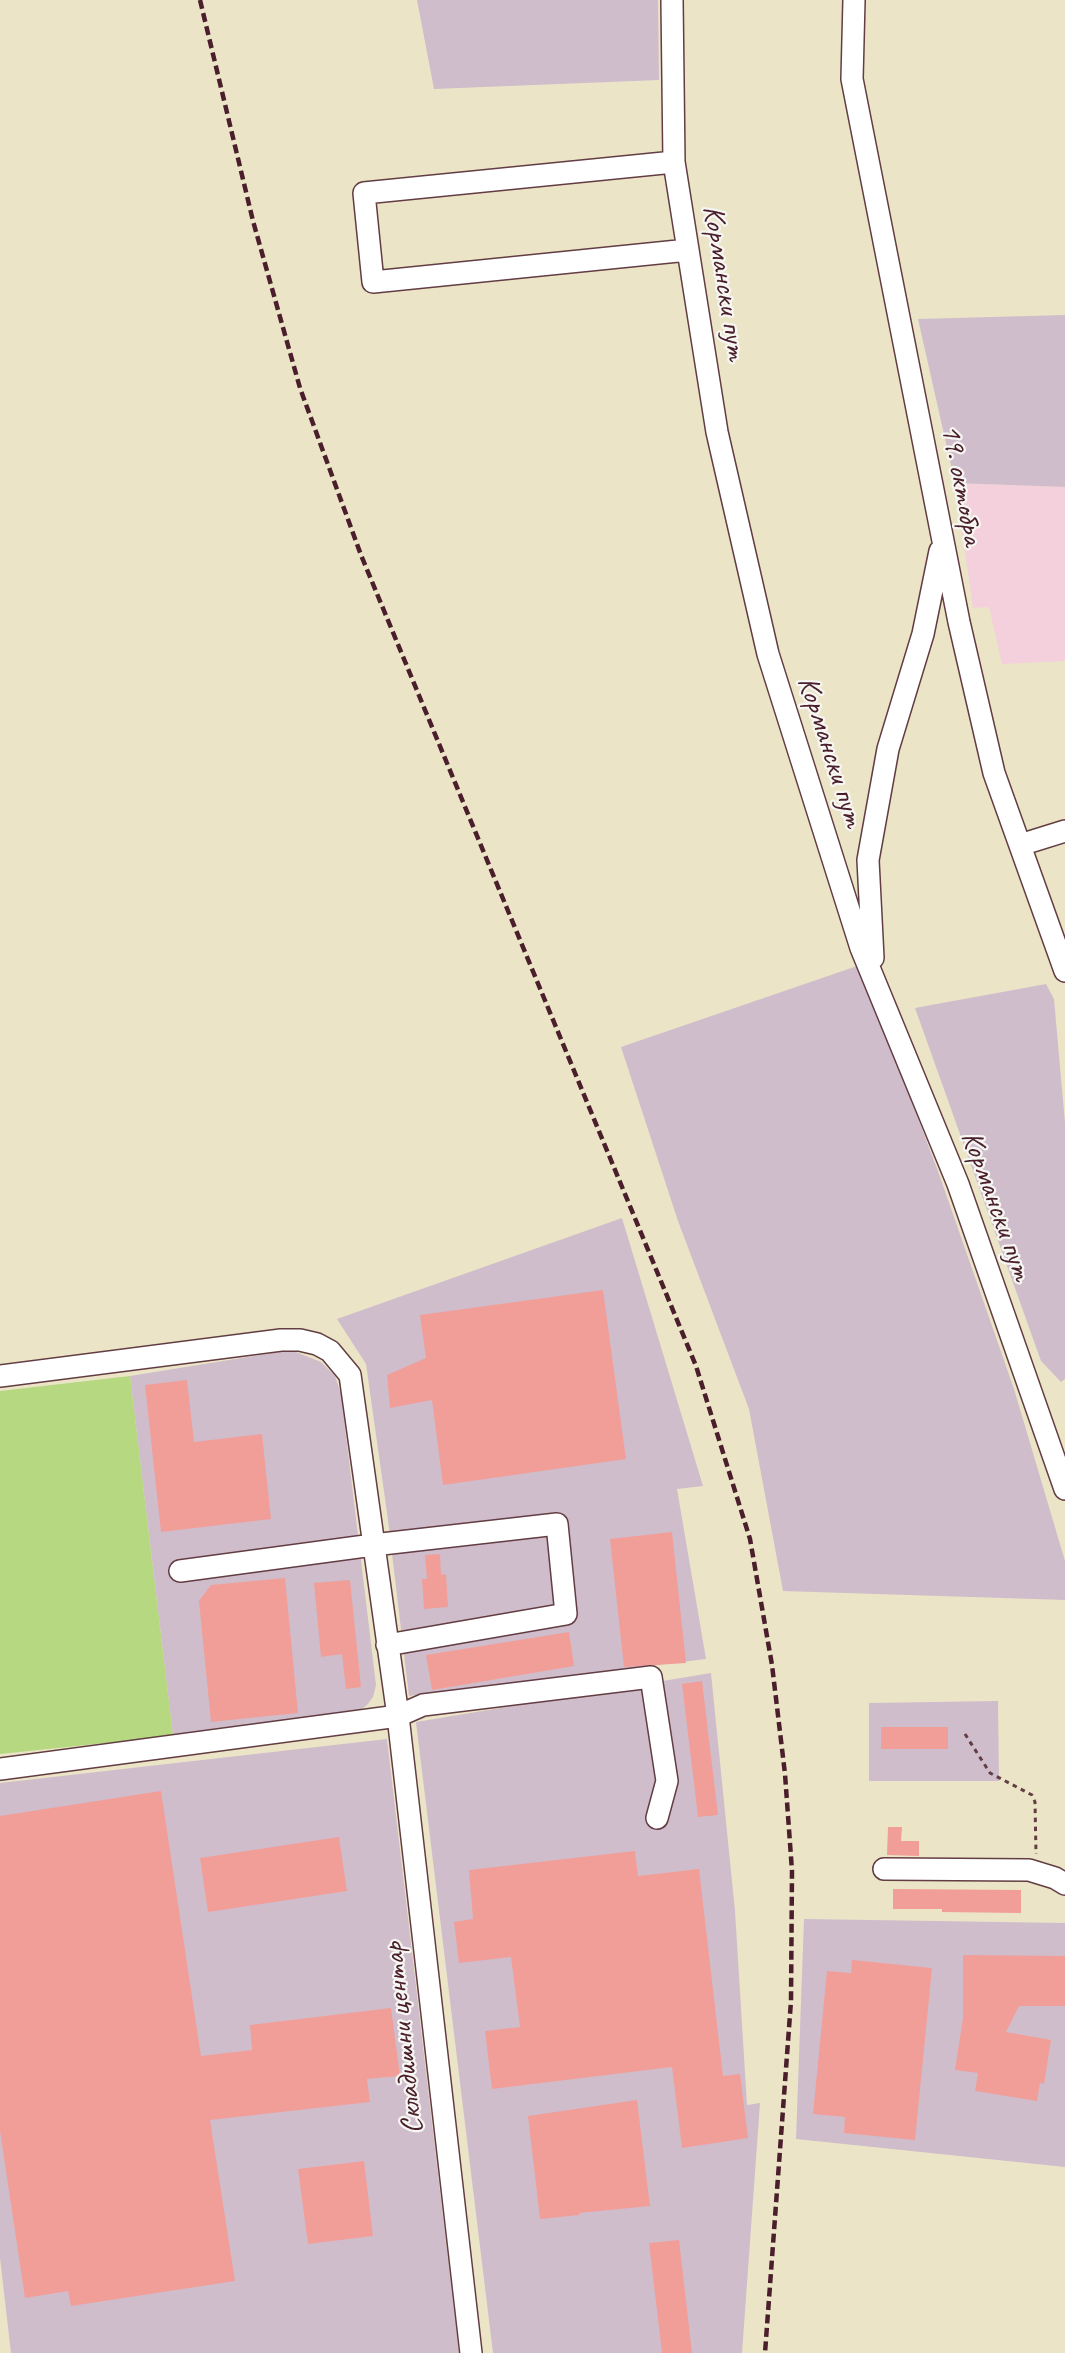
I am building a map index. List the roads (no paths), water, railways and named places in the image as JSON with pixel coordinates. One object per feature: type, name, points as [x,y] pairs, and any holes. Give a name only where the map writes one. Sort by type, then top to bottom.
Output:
[{"type":"street","name":"Кормански пут","points":[[672,0],[674,162],[717,432],[768,654],[861,948],[958,1184],[1065,1489]]},
{"type":"street","name":"19. октобра","points":[[854,0],[852,79],[942,543],[994,773],[1065,971]]},
{"type":"street","points":[[674,162],[364,194],[373,282],[688,250]]},
{"type":"street","points":[[873,977],[868,860],[888,749],[923,634],[942,543]]},
{"type":"street","points":[[1020,845],[1065,831]]},
{"type":"street","name":"Складишни центар","points":[[0,1376],[281,1340],[300,1340],[317,1344],[330,1351],[350,1375],[398,1716],[471,2353]]},
{"type":"street","points":[[180,1571],[373,1545],[557,1524],[566,1614],[387,1644]]},
{"type":"street","points":[[0,1769],[398,1716],[423,1705],[651,1677],[667,1781],[657,1818]]},
{"type":"street","points":[[884,1869],[1029,1870],[1055,1878],[1065,1884]]},
{"type":"railway","points":[[200,0],[253,221],[300,388],[361,555],[696,1366],[750,1539],[772,1665],[785,1774],[792,1871],[791,2001],[765,2353]]}]
